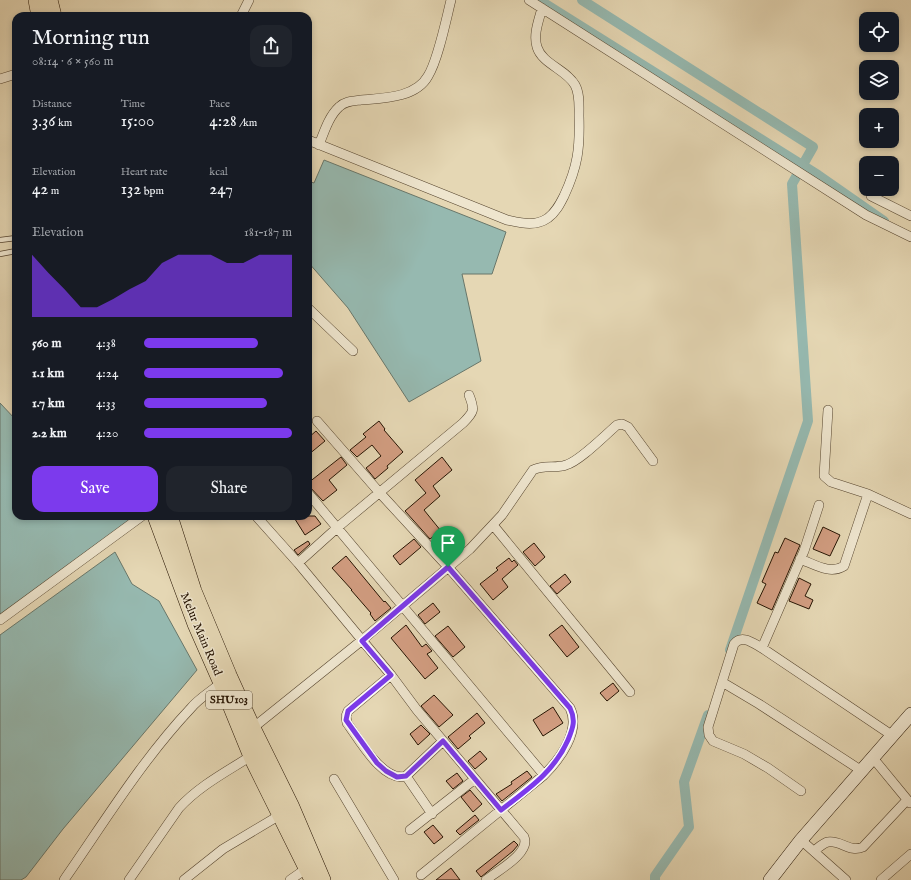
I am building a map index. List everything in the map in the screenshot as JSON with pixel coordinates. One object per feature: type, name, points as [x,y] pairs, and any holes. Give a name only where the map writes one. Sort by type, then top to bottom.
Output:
[{"type":"main road","points":[[36,0],[38,12]]},
{"type":"main road","points":[[50,0],[53,12]]},
{"type":"main road","name":"Melur Main Road","points":[[156,520],[195,624],[225,679]]},
{"type":"main road","name":"Melur Main Road","points":[[171,520],[194,591],[225,679],[248,731],[291,805],[311,870]]},
{"type":"main road","points":[[770,880],[801,840],[911,714]]},
{"type":"main road","name":"Melur Main Road","points":[[248,731],[251,756],[280,815],[311,870],[323,880]]},
{"type":"street","points":[[243,12],[249,0]]},
{"type":"street","points":[[319,145],[334,112],[340,106],[347,102],[389,97],[411,91],[421,85],[428,77],[433,66],[450,0]]},
{"type":"street","points":[[529,0],[866,215],[911,237]]},
{"type":"street","points":[[312,142],[507,220],[527,224],[539,223],[548,218],[558,209],[572,180],[578,158],[580,140],[579,97],[571,80],[539,53],[536,47],[535,35],[542,8]]},
{"type":"street","points":[[0,78],[12,75]]},
{"type":"street","points":[[871,196],[911,216]]},
{"type":"street","points":[[312,312],[353,351]]},
{"type":"street","points":[[298,563],[338,527],[471,415],[473,405],[470,395]]},
{"type":"street","points":[[828,410],[824,476],[831,482],[868,494],[911,514]]},
{"type":"street","points":[[317,421],[379,492],[448,567],[570,708],[574,715],[574,724],[562,754],[544,775],[421,875]]},
{"type":"street","points":[[248,731],[362,641],[402,605],[470,549],[502,515],[533,470],[539,467],[567,465],[576,460],[617,425],[622,424],[628,427],[653,461]]},
{"type":"street","points":[[800,559],[826,569],[839,569],[844,566],[868,494]]},
{"type":"street","points":[[312,498],[544,775]]},
{"type":"street","points":[[762,648],[800,559],[819,505]]},
{"type":"street","points":[[0,620],[137,520]]},
{"type":"street","points":[[260,520],[298,563],[391,675],[417,710],[524,837],[526,842],[525,848],[520,854],[486,880]]},
{"type":"street","points":[[493,525],[630,692]]},
{"type":"street","points":[[801,791],[768,768],[744,754],[714,741],[708,735],[708,727],[736,641],[745,639],[762,648],[893,736]]},
{"type":"street","points":[[391,675],[348,711],[346,720],[377,763],[386,771],[397,777],[406,776],[443,741]]},
{"type":"street","points":[[64,880],[117,801],[159,743],[192,706],[225,679]]},
{"type":"street","points":[[722,682],[759,704],[862,771]]},
{"type":"street","points":[[129,880],[188,797],[251,756]]},
{"type":"street","points":[[814,851],[828,842],[836,842],[858,849],[863,847],[909,802],[873,758]]},
{"type":"street","points":[[406,776],[432,814]]},
{"type":"street","points":[[334,779],[394,880]]},
{"type":"street","points":[[410,830],[475,779]]},
{"type":"street","points":[[184,880],[223,849],[280,815]]},
{"type":"street","points":[[801,840],[846,880]]},
{"type":"street","points":[[881,880],[911,854]]},
{"type":"street","points":[[290,880],[311,870]]},
{"type":"lane","points":[[0,240],[12,238]]},
{"type":"lane","points":[[0,254],[12,252]]},
{"type":"water","points":[[324,160],[506,232],[492,274],[462,274],[481,361],[409,402],[348,308],[312,267],[312,182],[314,183]]},
{"type":"water","points":[[0,403],[12,416],[12,520],[130,520],[0,615]]},
{"type":"water","points":[[115,552],[132,584],[159,601],[197,670],[63,829],[26,877],[21,880],[0,880],[0,635]]},
{"type":"building","points":[[379,421],[385,429],[384,430],[403,452],[375,479],[366,468],[381,456],[372,445],[357,457],[350,450],[366,437],[363,434]]},
{"type":"building","points":[[316,431],[325,441],[312,452],[312,434]]},
{"type":"building","points":[[341,457],[347,465],[329,480],[337,490],[323,501],[312,489],[312,480]]},
{"type":"building","points":[[442,457],[452,470],[433,486],[440,496],[424,510],[441,531],[430,539],[405,511],[426,493],[415,480]]},
{"type":"building","points":[[312,516],[315,516],[321,524],[305,535],[296,520],[312,520]]},
{"type":"building","points":[[823,527],[840,535],[830,556],[813,549]]},
{"type":"building","points":[[785,538],[800,545],[772,610],[757,603],[766,584],[762,582],[775,552],[778,553]]},
{"type":"building","points":[[414,539],[421,547],[400,565],[393,556]]},
{"type":"building","points":[[308,541],[310,544],[298,555],[294,550]]},
{"type":"building","points":[[534,543],[545,557],[535,566],[523,552]]},
{"type":"building","points":[[346,556],[384,602],[385,601],[391,608],[375,621],[370,614],[371,613],[332,568]]},
{"type":"building","points":[[509,558],[512,562],[514,560],[518,565],[502,579],[508,587],[493,600],[480,584],[498,570],[496,568]]},
{"type":"building","points":[[565,574],[571,582],[557,594],[550,586]]},
{"type":"building","points":[[799,578],[811,584],[805,596],[813,600],[809,609],[789,601]]},
{"type":"building","points":[[433,603],[440,612],[425,624],[418,615]]},
{"type":"building","points":[[406,625],[422,647],[426,644],[432,651],[427,654],[438,668],[425,679],[391,638]]},
{"type":"building","points":[[562,625],[579,647],[567,657],[549,635]]},
{"type":"building","points":[[448,626],[465,647],[453,657],[435,636]]},
{"type":"building","points":[[613,683],[619,691],[607,701],[600,693]]},
{"type":"building","points":[[434,695],[453,715],[439,727],[421,706]]},
{"type":"building","points":[[553,707],[563,723],[543,736],[533,720]]},
{"type":"building","points":[[477,713],[485,723],[469,736],[471,738],[458,749],[448,737]]},
{"type":"building","points":[[421,725],[430,734],[418,745],[410,734]]},
{"type":"building","points":[[480,751],[487,759],[475,769],[468,761]]},
{"type":"building","points":[[527,771],[532,777],[502,801],[496,794],[512,784],[511,782]]},
{"type":"building","points":[[457,773],[463,781],[453,789],[446,781]]},
{"type":"building","points":[[470,790],[482,804],[473,812],[461,797]]},
{"type":"building","points":[[475,815],[479,820],[460,835],[456,831]]},
{"type":"building","points":[[433,825],[443,837],[434,844],[424,832]]},
{"type":"building","points":[[514,841],[518,845],[513,851],[481,877],[476,871]]},
{"type":"building","points":[[451,868],[460,880],[436,880]]},
{"type":"waterway","points":[[539,0],[818,175],[884,221]]},
{"type":"waterway","points":[[582,0],[813,147],[792,184],[808,421],[730,650]]},
{"type":"waterway","points":[[655,880],[655,876],[689,827],[684,782],[708,715]]},
{"type":"route","points":[[448,567],[570,708],[574,715],[574,724],[562,754],[553,766],[501,810],[443,741],[406,776],[392,776],[377,763],[346,720],[348,711],[391,675],[362,641],[448,567]]}]
